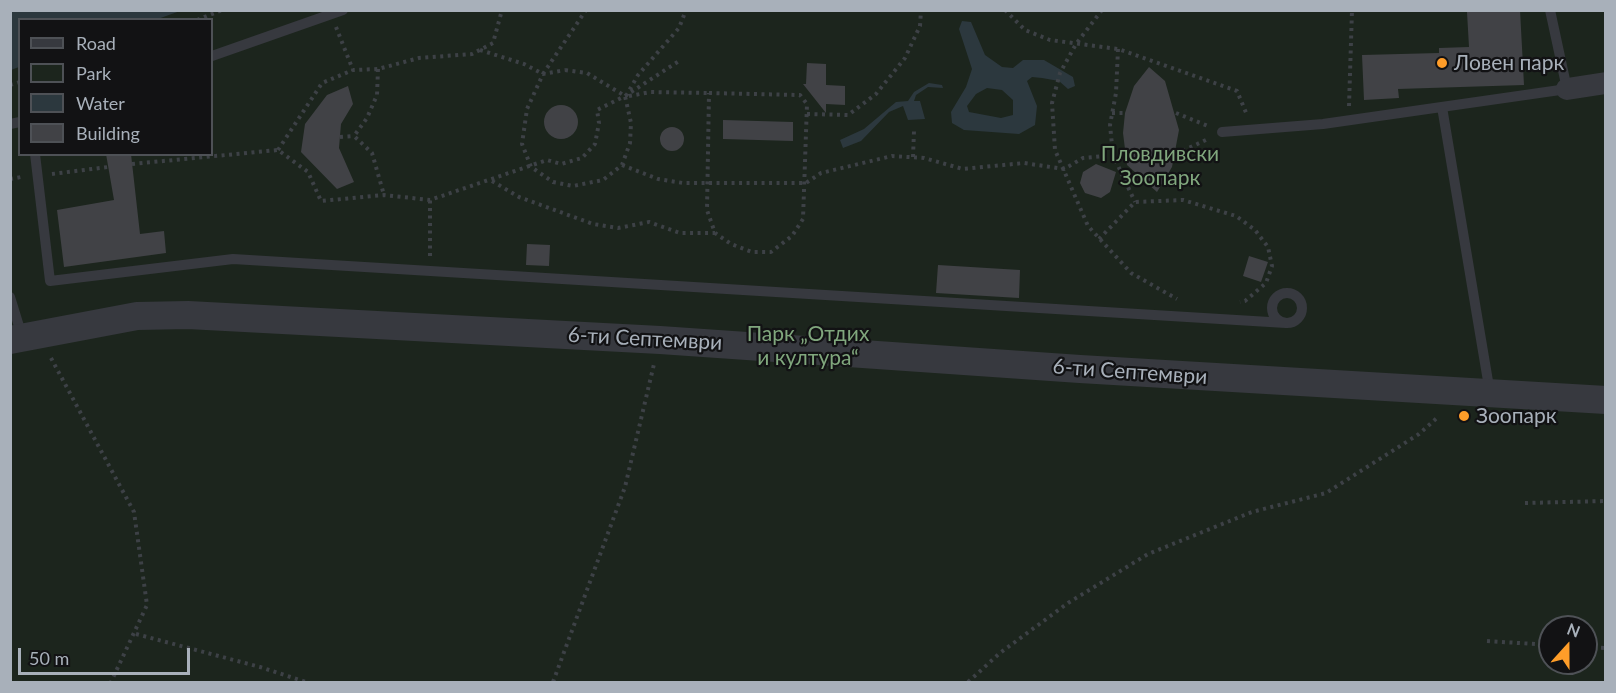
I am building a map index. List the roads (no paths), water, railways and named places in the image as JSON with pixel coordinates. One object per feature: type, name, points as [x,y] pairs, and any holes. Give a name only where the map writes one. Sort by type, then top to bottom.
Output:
[{"type":"street","points":[[1567,89],[1605,83]]},
{"type":"street","name":"6-ти Септември","points":[[24,336],[137,316],[188,315],[660,340],[1080,369],[1605,400]]},
{"type":"lane","points":[[1222,132],[1349,120],[1567,89],[1550,10]]},
{"type":"lane","points":[[213,56],[337,12]]},
{"type":"lane","points":[[1442,107],[1478,393]]},
{"type":"lane","points":[[35,156],[50,281],[233,259],[1286,323]]},
{"type":"lane","points":[[10,297],[24,336]]},
{"type":"water","points":[[11,10],[180,11],[161,18],[18,18],[18,67],[11,70]]},
{"type":"water","points":[[962,21],[971,22],[985,55],[1002,67],[1013,68],[1023,60],[1044,60],[1073,77],[1075,86],[1068,89],[1059,81],[1032,77],[1027,81],[1037,106],[1035,125],[1019,134],[964,130],[952,123],[951,112],[966,87],[972,69],[959,29]],"holes":[[[987,88],[1002,90],[1013,100],[1013,115],[1001,118],[969,112],[967,106],[976,94]]]},
{"type":"water","points":[[929,83],[942,85],[943,88],[928,87],[916,95],[914,101],[920,101],[925,119],[908,120],[903,106],[889,112],[861,141],[843,148],[840,140],[864,129],[896,102],[908,101],[914,92]]},
{"type":"place","name":"Ловен парк","points":[[1442,63]]},
{"type":"place","name":"Зоопарк","points":[[1464,416]]},
{"type":"park label","name":"Пловдивски Зоопарк","points":[[1160,166]]},
{"type":"park label","name":"Парк „Отдих и култура“","points":[[808,346]]}]
